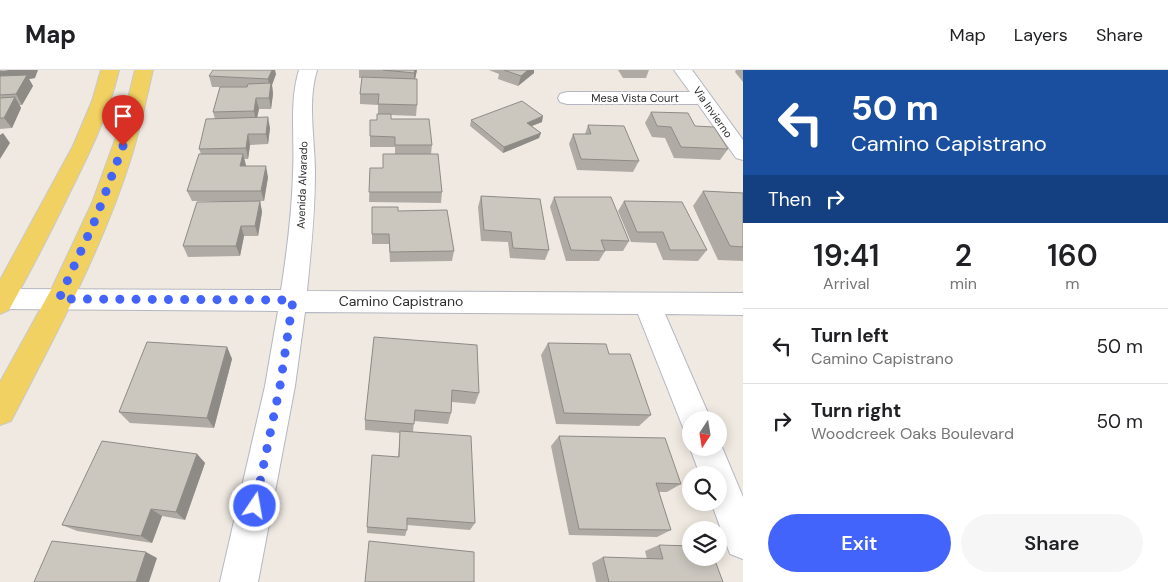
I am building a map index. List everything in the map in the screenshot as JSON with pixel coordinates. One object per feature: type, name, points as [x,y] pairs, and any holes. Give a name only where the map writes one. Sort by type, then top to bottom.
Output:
[{"type":"main road","points":[[1,301],[30,250],[79,155],[104,97],[110,70]]},
{"type":"main road","points":[[0,411],[73,272],[118,163],[139,96],[144,70]]},
{"type":"street","name":"Avenida Alvarado","points":[[239,582],[280,386],[293,300],[302,225],[305,80],[308,70]]},
{"type":"street","name":"Via Invierno","points":[[684,70],[743,154]]},
{"type":"street","name":"Mesa Vista Court","points":[[567,98],[703,98]]},
{"type":"street","name":"Camino Capistrano","points":[[1,301],[59,299],[743,304]]},
{"type":"street","points":[[647,303],[690,411]]},
{"type":"street","points":[[727,500],[743,540]]},
{"type":"building","points":[[213,70],[272,70],[268,79],[209,76]]},
{"type":"building","points":[[383,70],[415,70],[414,73]]},
{"type":"building","points":[[504,70],[528,70],[521,76]]},
{"type":"building","points":[[27,75],[16,94],[0,95],[0,76]]},
{"type":"building","points":[[362,77],[417,79],[417,105],[378,104],[379,94],[360,94]]},
{"type":"building","points":[[271,83],[269,98],[256,98],[254,111],[213,112],[220,87],[247,87],[248,84]]},
{"type":"building","points":[[15,97],[4,118],[0,118],[0,98]]},
{"type":"building","points":[[522,101],[543,116],[527,123],[541,133],[504,147],[471,120]]},
{"type":"building","points":[[651,112],[688,113],[695,126],[714,127],[728,149],[681,147],[671,127],[657,126]]},
{"type":"building","points":[[377,114],[391,114],[391,119],[429,119],[432,145],[395,145],[395,137],[370,136],[370,120],[377,120]]},
{"type":"building","points":[[268,117],[266,134],[248,134],[246,148],[199,149],[206,119]]},
{"type":"building","points":[[588,125],[624,126],[639,161],[581,159],[573,134],[591,134]]},
{"type":"building","points":[[199,154],[243,154],[240,166],[266,166],[261,191],[187,191]]},
{"type":"building","points":[[383,154],[438,154],[442,192],[369,192],[370,168],[383,168]]},
{"type":"building","points":[[703,191],[743,193],[743,247],[730,246]]},
{"type":"building","points":[[481,196],[540,199],[549,250],[513,248],[511,232],[484,230]]},
{"type":"building","points":[[554,197],[611,197],[629,241],[601,240],[605,251],[571,250]]},
{"type":"building","points":[[260,201],[255,226],[241,226],[236,246],[183,246],[197,202]]},
{"type":"building","points":[[624,201],[682,202],[707,250],[670,250],[663,232],[637,232]]},
{"type":"building","points":[[372,207],[398,207],[398,211],[447,210],[454,251],[390,252],[389,234],[372,234]]},
{"type":"building","points":[[374,337],[477,345],[479,393],[452,390],[451,413],[415,410],[414,424],[365,420]]},
{"type":"building","points":[[147,342],[227,347],[207,418],[119,412]]},
{"type":"building","points":[[548,343],[606,344],[609,354],[630,354],[651,415],[564,413]]},
{"type":"building","points":[[400,431],[471,436],[475,523],[407,518],[407,530],[367,527],[372,455],[399,457]]},
{"type":"building","points":[[559,436],[665,438],[681,484],[656,483],[671,530],[579,529]]},
{"type":"building","points":[[102,441],[197,454],[176,512],[151,509],[141,536],[62,525]]},
{"type":"building","points":[[52,541],[146,552],[136,582],[34,582]]},
{"type":"building","points":[[369,541],[474,552],[474,582],[365,582]]},
{"type":"building","points":[[659,545],[682,546],[682,566],[717,566],[723,582],[609,582],[603,557],[663,559]]},
{"type":"route","points":[[123,146],[96,218],[73,272],[59,299],[293,300],[280,386],[255,506]]}]
